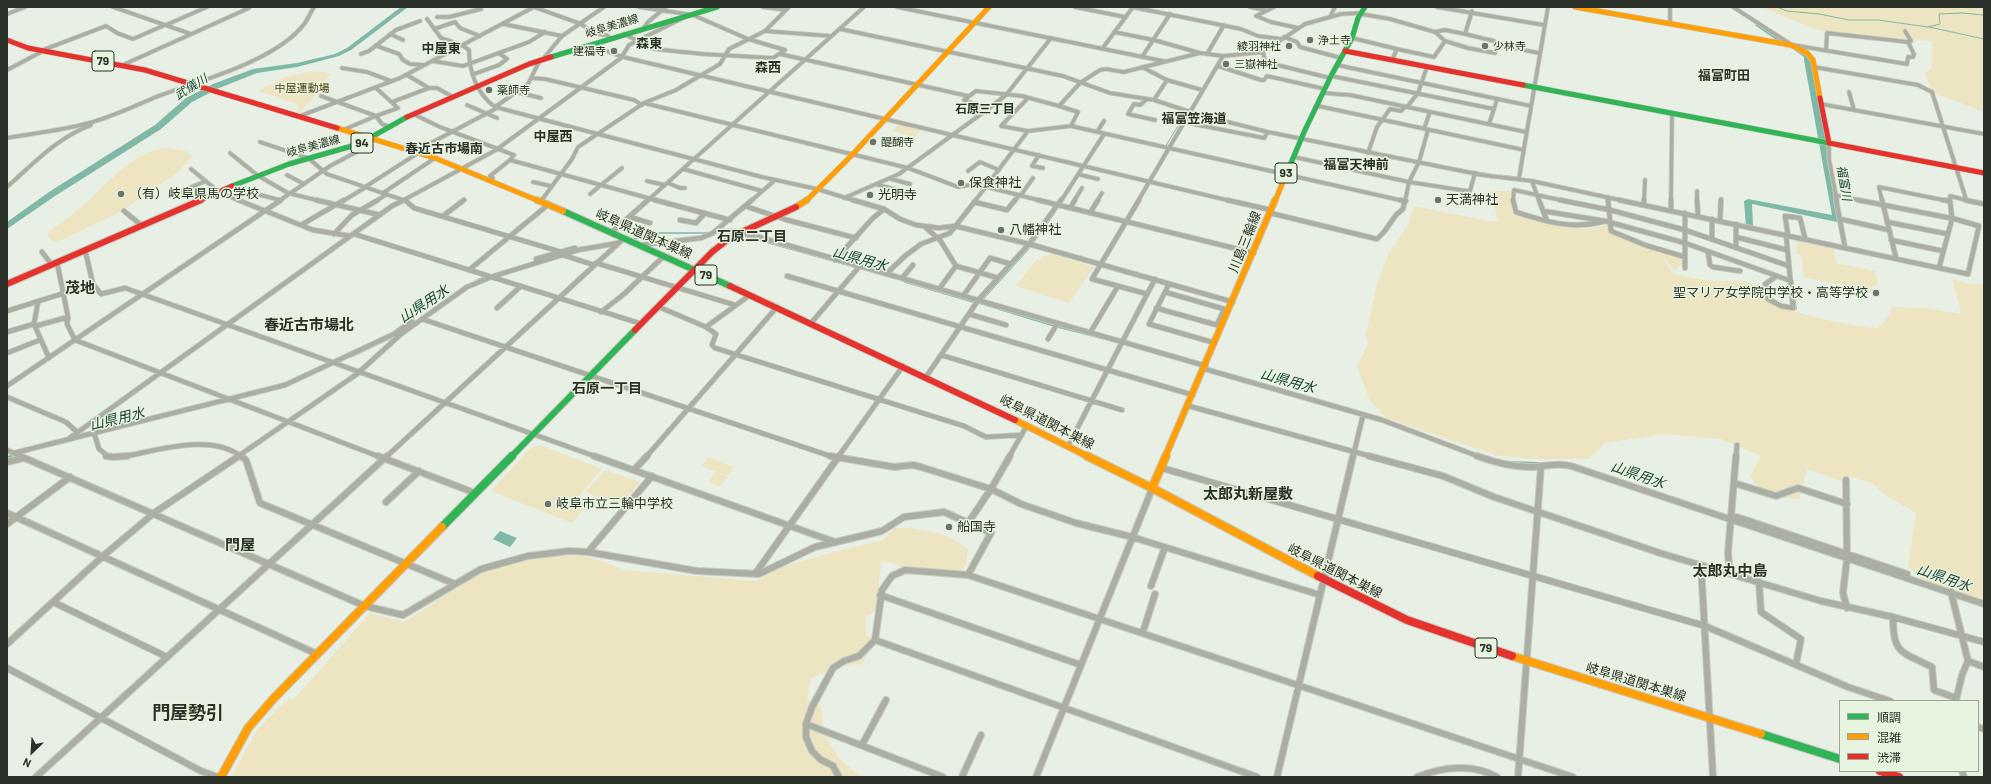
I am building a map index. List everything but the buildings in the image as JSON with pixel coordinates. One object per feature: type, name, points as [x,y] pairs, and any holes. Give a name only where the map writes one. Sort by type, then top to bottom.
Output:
[{"type":"main road","name":"岐阜美濃線","points":[[7,284],[257,175],[308,158],[359,144],[413,114],[479,87],[520,67],[610,38],[693,16],[717,7]]},
{"type":"main road","points":[[219,777],[248,728],[274,698],[592,376],[678,288],[694,269],[717,247],[740,232],[777,217],[801,205],[852,155],[916,84],[989,7]]},
{"type":"main road","points":[[1576,7],[1792,45],[1810,56],[1814,67],[1824,142]]},
{"type":"main road","name":"川島三輪線","points":[[1152,488],[1162,468],[1286,175],[1324,91],[1352,38],[1362,11]]},
{"type":"main road","name":"79","points":[[7,40],[20,46],[125,64],[196,85]]},
{"type":"main road","points":[[1345,51],[1984,173]]},
{"type":"main road","name":"岐阜県道関本巣線","points":[[196,85],[435,158],[549,204],[612,232],[623,241],[641,245],[694,269],[1027,425],[1152,488],[1324,579],[1407,620],[1527,661],[1839,758]]},
{"type":"main road","points":[[1883,772],[1899,777]]},
{"type":"street","points":[[7,14],[25,7]]},
{"type":"street","points":[[113,7],[192,34]]},
{"type":"street","points":[[7,70],[44,50],[106,26],[117,33],[133,38],[207,7]]},
{"type":"street","points":[[125,64],[248,8],[246,7]]},
{"type":"street","points":[[7,186],[60,140],[97,122],[196,85],[235,68],[282,44],[301,28],[314,7]]},
{"type":"street","points":[[300,116],[407,75],[534,7],[581,24],[595,34],[606,35],[610,38]]},
{"type":"street","points":[[301,225],[366,187],[417,153],[487,113],[528,84],[542,59],[562,36],[604,7]]},
{"type":"street","points":[[624,34],[658,50],[726,56],[773,58],[785,50],[748,39],[693,16],[639,7]]},
{"type":"street","points":[[644,28],[648,22],[666,7]]},
{"type":"street","points":[[763,7],[786,10]]},
{"type":"street","points":[[541,201],[572,159],[578,147],[643,104],[676,90],[720,64],[730,49],[765,31],[789,7]]},
{"type":"street","points":[[612,232],[864,7]]},
{"type":"street","points":[[897,7],[1164,62]]},
{"type":"street","points":[[1075,7],[1125,17]]},
{"type":"street","points":[[1102,49],[1132,7],[1224,25],[1241,29],[1258,36],[1283,38],[1297,42],[1300,47],[1341,58]]},
{"type":"street","points":[[1250,7],[1265,10]]},
{"type":"street","points":[[1274,7],[1265,10],[1256,16],[1271,22],[1298,28]]},
{"type":"street","points":[[1330,16],[1335,7]]},
{"type":"street","points":[[1437,7],[1450,7],[1544,24]]},
{"type":"street","points":[[1519,178],[1548,7]]},
{"type":"street","points":[[1670,7],[1670,23]]},
{"type":"street","points":[[1733,7],[1792,45],[1907,64],[1908,57],[1913,57],[1914,54],[1908,42]]},
{"type":"street","points":[[437,17],[462,14],[481,9]]},
{"type":"street","points":[[1114,32],[1154,40],[1200,53],[1223,56],[1263,52],[1298,28],[1330,16],[1362,11],[1435,32],[1445,41],[1468,48],[1495,53],[1498,45]]},
{"type":"street","points":[[1465,34],[1472,11]]},
{"type":"street","points":[[434,29],[455,22],[462,14]]},
{"type":"street","points":[[1142,57],[1170,14]]},
{"type":"street","points":[[427,19],[441,38],[462,45],[469,50],[469,65],[474,74],[479,90],[487,102],[496,107],[776,180],[817,189],[884,209],[900,219],[923,227],[932,232],[950,253],[956,266]]},
{"type":"street","points":[[67,440],[380,215],[404,199],[496,150],[623,57],[626,47],[667,28],[682,19]]},
{"type":"street","points":[[361,54],[377,46],[396,30],[420,21]]},
{"type":"street","points":[[455,22],[460,28],[480,36]]},
{"type":"street","points":[[503,24],[562,36]]},
{"type":"street","points":[[1207,54],[1224,25]]},
{"type":"street","points":[[840,29],[1063,76],[1110,93],[1154,100],[1189,112],[1268,132],[1475,173],[1519,178],[1968,274],[1979,226],[1977,224],[1835,195]]},
{"type":"street","points":[[1435,32],[1445,30],[1465,34],[1494,41],[1498,45],[1539,53]]},
{"type":"street","points":[[1905,30],[1911,41],[1908,42]]},
{"type":"street","points":[[765,31],[831,36]]},
{"type":"street","points":[[432,61],[457,66],[470,64],[529,42],[545,32]]},
{"type":"street","points":[[1826,50],[1827,33],[1908,42]]},
{"type":"street","points":[[390,34],[403,40]]},
{"type":"street","points":[[844,198],[892,179],[988,109],[1006,94],[1051,38]]},
{"type":"street","points":[[1352,38],[1431,58],[1434,57],[1445,41]]},
{"type":"street","points":[[589,45],[623,57],[1149,181],[1377,239],[1385,233],[1398,212],[1403,209],[1409,182],[1420,162],[1430,112]]},
{"type":"street","points":[[377,46],[399,54],[410,64],[425,65]]},
{"type":"street","points":[[1392,60],[1397,49]]},
{"type":"street","points":[[1263,52],[1265,62],[1331,77],[1494,109]]},
{"type":"street","points":[[474,74],[499,65],[507,59],[499,53]]},
{"type":"street","points":[[1059,106],[1070,92],[1083,83],[1087,76],[1096,72],[1106,69],[1116,72],[1124,72],[1200,53]]},
{"type":"street","points":[[780,54],[968,96]]},
{"type":"street","points":[[1147,294],[1092,279],[1102,265],[1125,222],[1223,56]]},
{"type":"street","points":[[1337,65],[1531,106]]},
{"type":"street","points":[[1218,66],[1261,80],[1264,80],[1267,76],[1324,91],[1350,95],[1526,132]]},
{"type":"street","points":[[1368,153],[1377,126],[1390,109],[1401,112],[1418,93],[1427,67]]},
{"type":"street","points":[[1814,67],[1921,86],[1932,92],[1966,199]]},
{"type":"street","points":[[342,68],[367,72],[391,81]]},
{"type":"street","points":[[1142,68],[1164,77],[1167,80],[1202,90]]},
{"type":"street","points":[[407,75],[430,88]]},
{"type":"street","points":[[531,78],[545,79],[634,100],[643,104],[908,168],[958,186],[969,185],[987,187],[1254,253]]},
{"type":"street","points":[[1154,100],[1167,80]]},
{"type":"street","points":[[344,130],[398,108],[376,88]]},
{"type":"street","points":[[392,102],[430,88],[437,88],[453,97]]},
{"type":"street","points":[[988,109],[965,101],[968,96],[976,91],[1028,98],[1078,112],[1071,126]]},
{"type":"street","points":[[516,92],[541,98]]},
{"type":"street","points":[[1849,92],[1854,110]]},
{"type":"street","points":[[321,96],[339,101],[376,116],[382,124],[390,127]]},
{"type":"street","points":[[1028,98],[1001,126],[1028,132],[1071,126],[1406,201]]},
{"type":"street","points":[[1147,99],[1140,105],[1134,104],[1128,114],[1155,120]]},
{"type":"street","points":[[1489,124],[1497,100]]},
{"type":"street","points":[[467,104],[497,118]]},
{"type":"street","points":[[1820,104],[1984,134]]},
{"type":"street","points":[[1318,106],[1524,150]]},
{"type":"street","points":[[413,114],[424,121],[496,150],[514,155],[490,176],[494,178],[492,180]]},
{"type":"street","points":[[1671,210],[1672,114]]},
{"type":"street","points":[[1097,132],[1104,121]]},
{"type":"street","points":[[7,138],[97,122]]},
{"type":"street","points":[[1183,122],[1234,134],[1264,138],[1268,132]]},
{"type":"street","points":[[886,274],[896,263],[928,241],[938,239],[950,233],[1028,132]]},
{"type":"street","points":[[926,377],[979,299],[1029,244],[1058,205],[1104,134]]},
{"type":"street","points":[[260,142],[308,158],[322,172],[404,199],[414,208],[510,236],[595,264],[735,305]]},
{"type":"street","points":[[1824,142],[1845,247]]},
{"type":"street","points":[[7,386],[290,193],[322,172],[362,149],[359,144]]},
{"type":"street","points":[[230,153],[257,175],[290,193],[380,215]]},
{"type":"street","points":[[1039,155],[1032,166],[1043,168]]},
{"type":"street","points":[[1294,157],[1409,182],[1470,191],[1475,173]]},
{"type":"street","points":[[334,234],[360,211],[435,158]]},
{"type":"street","points":[[510,160],[730,220]]},
{"type":"street","points":[[968,170],[980,162],[999,170]]},
{"type":"street","points":[[590,194],[622,168]]},
{"type":"street","points":[[1089,177],[1095,168]]},
{"type":"street","points":[[191,169],[219,192],[313,230],[334,234],[352,235],[642,324]]},
{"type":"street","points":[[683,169],[762,191]]},
{"type":"street","points":[[287,175],[304,184]]},
{"type":"street","points":[[1081,175],[1098,180]]},
{"type":"street","points":[[974,202],[1007,210],[1033,178]]},
{"type":"street","points":[[892,179],[910,184]]},
{"type":"street","points":[[641,245],[701,238],[714,232],[776,180]]},
{"type":"street","points":[[1644,204],[1645,180]]},
{"type":"street","points":[[170,196],[206,181]]},
{"type":"street","points":[[647,181],[685,188]]},
{"type":"street","points":[[1532,181],[1547,221]]},
{"type":"street","points":[[533,182],[551,186]]},
{"type":"street","points":[[878,185],[902,191]]},
{"type":"street","points":[[1896,258],[1880,187],[1950,201]]},
{"type":"street","points":[[1070,208],[1082,188]]},
{"type":"street","points":[[1605,221],[1584,226],[1547,221],[1516,212],[1513,201],[1514,190],[1610,210],[1685,230],[1789,266]]},
{"type":"street","points":[[1697,192],[1698,216]]},
{"type":"street","points":[[1090,213],[1102,193]]},
{"type":"street","points":[[260,195],[280,200]]},
{"type":"street","points":[[1939,268],[1952,219],[1950,196],[1984,204]]},
{"type":"street","points":[[1608,197],[1611,232],[1645,245],[1685,257]]},
{"type":"street","points":[[1720,220],[1721,199]]},
{"type":"street","points":[[443,216],[464,200]]},
{"type":"street","points":[[470,270],[549,204]]},
{"type":"street","points":[[745,206],[777,217],[856,238]]},
{"type":"street","points":[[835,260],[872,219],[884,209]]},
{"type":"street","points":[[124,211],[141,225]]},
{"type":"street","points":[[1543,211],[1605,221],[1685,243],[1791,281]]},
{"type":"street","points":[[680,220],[696,223],[705,213]]},
{"type":"street","points":[[1685,213],[1685,268]]},
{"type":"street","points":[[1777,276],[1765,284],[1768,289],[1768,298],[1781,306],[1791,309],[1793,308],[1785,216],[1787,215],[1800,218],[1805,238]]},
{"type":"street","points":[[630,217],[650,223]]},
{"type":"street","points":[[1712,219],[1712,239]]},
{"type":"street","points":[[1840,219],[1889,230]]},
{"type":"street","points":[[1887,222],[1948,234]]},
{"type":"street","points":[[1736,224],[1736,248]]},
{"type":"street","points":[[923,227],[955,226],[1029,244],[1233,302]]},
{"type":"street","points":[[714,232],[740,232],[858,268],[902,278],[963,296],[979,299],[987,304],[1205,367],[1401,427],[1488,460],[1518,465],[1541,466],[1564,464],[1571,466],[1731,517],[1984,604]]},
{"type":"street","points":[[1736,237],[1787,250]]},
{"type":"street","points":[[1891,240],[1943,251]]},
{"type":"street","points":[[7,462],[19,455],[67,440],[94,435],[230,398],[285,385],[394,334],[458,289],[488,276],[596,243],[623,241]]},
{"type":"street","points":[[36,777],[595,264],[623,241]]},
{"type":"street","points":[[85,250],[93,284],[101,294],[125,288],[836,542]]},
{"type":"street","points":[[42,252],[54,263],[68,317],[67,324],[75,340],[230,398],[475,493]]},
{"type":"street","points":[[1708,252],[1710,265],[1713,267],[1740,271]]},
{"type":"street","points":[[601,312],[624,294],[664,256]]},
{"type":"street","points":[[963,296],[990,258],[1011,264]]},
{"type":"street","points":[[902,278],[913,265]]},
{"type":"street","points":[[956,266],[998,278]]},
{"type":"street","points":[[939,289],[956,266]]},
{"type":"street","points":[[811,323],[858,268]]},
{"type":"street","points":[[7,644],[103,556],[154,513],[339,388],[401,334],[467,287],[488,276]]},
{"type":"street","points":[[787,276],[1193,395]]},
{"type":"street","points":[[1068,446],[1155,280]]},
{"type":"street","points":[[7,311],[93,284]]},
{"type":"street","points":[[1169,284],[1149,324],[1215,343]]},
{"type":"street","points":[[497,308],[521,286]]},
{"type":"street","points":[[1090,333],[1118,286]]},
{"type":"street","points":[[1156,308],[1217,325],[1224,309],[1165,292]]},
{"type":"street","points":[[706,327],[750,295]]},
{"type":"street","points":[[38,302],[35,325],[40,340],[49,358]]},
{"type":"street","points":[[659,307],[706,327],[716,334],[712,345],[715,348],[879,398],[964,426],[986,437],[1022,434]]},
{"type":"street","points":[[634,470],[777,307]]},
{"type":"street","points":[[969,314],[1006,325]]},
{"type":"street","points":[[7,332],[68,317]]},
{"type":"street","points":[[422,319],[837,458],[894,467],[913,465],[991,489],[1026,506],[1076,523],[1132,537],[1320,595]]},
{"type":"street","points":[[1048,338],[1057,324]]},
{"type":"street","points":[[394,334],[401,334]]},
{"type":"street","points":[[7,353],[40,340]]},
{"type":"street","points":[[942,355],[1122,410]]},
{"type":"street","points":[[755,574],[903,366]]},
{"type":"street","points":[[7,398],[66,422],[77,432]]},
{"type":"street","points":[[1188,406],[1443,476],[1494,497],[1660,553],[1847,608],[1893,618],[1984,642]]},
{"type":"street","points":[[1277,777],[1353,451],[1363,415]]},
{"type":"street","points":[[968,523],[991,489],[1027,425]]},
{"type":"street","points":[[94,435],[98,449],[107,456],[137,456],[194,445],[212,444],[222,446],[241,455],[250,469],[256,495],[260,503],[455,584]]},
{"type":"street","points":[[1730,573],[1728,553],[1737,445]]},
{"type":"street","points":[[7,450],[365,606],[403,615],[481,570],[512,559],[569,551],[588,552],[697,571],[759,574],[815,547],[882,531],[904,517],[944,512],[991,533],[968,575]]},
{"type":"street","points":[[1518,777],[1541,466]]},
{"type":"street","points":[[1162,468],[1705,626],[1848,687],[1887,700]]},
{"type":"street","points":[[386,502],[419,471]]},
{"type":"street","points":[[588,552],[652,476]]},
{"type":"street","points":[[7,524],[70,477]]},
{"type":"street","points":[[1846,480],[1847,556],[1843,593],[1847,608]]},
{"type":"street","points":[[1734,483],[1776,496],[1782,496],[1795,488],[1798,488],[1847,504]]},
{"type":"street","points":[[1036,777],[1152,488]]},
{"type":"street","points":[[7,512],[317,654]]},
{"type":"street","points":[[1151,586],[1165,547]]},
{"type":"street","points":[[1847,556],[1907,574]]},
{"type":"street","points":[[1701,565],[1713,777]]},
{"type":"street","points":[[839,777],[833,766],[820,759],[812,751],[806,737],[806,724],[812,707],[833,668],[844,661],[859,656],[875,640],[880,595],[892,576],[899,571],[905,570],[968,575],[1143,632],[1573,777]]},
{"type":"street","points":[[1759,582],[1761,612],[1801,639],[1796,664]]},
{"type":"street","points":[[1893,618],[1893,638],[1900,651],[1932,667],[1934,690],[1956,700],[1962,675],[1968,661],[1951,592]]},
{"type":"street","points":[[1143,632],[1155,594]]},
{"type":"street","points":[[880,595],[1081,665]]},
{"type":"street","points":[[53,602],[167,657]]},
{"type":"street","points":[[875,640],[1257,777]]},
{"type":"street","points":[[1968,661],[1984,667]]},
{"type":"street","points":[[7,668],[201,771],[219,777]]},
{"type":"street","points":[[862,745],[886,700]]},
{"type":"street","points":[[806,724],[944,777]]},
{"type":"street","points":[[962,777],[980,735]]},
{"type":"street","points":[[1417,777],[1426,773],[1474,768],[1482,769],[1497,777]]},
{"type":"green space","points":[[1762,7],[1984,7],[1984,112],[1932,92],[1925,73],[1932,68],[1932,41],[1843,38],[1802,24]]},
{"type":"green space","name":"中屋運動場","points":[[313,71],[331,73],[315,96],[299,113],[297,104],[258,91],[284,77]]},
{"type":"green space","points":[[899,123],[922,129],[914,137],[892,131]]},
{"type":"green space","name":"（有）岐阜県馬の学校","points":[[169,148],[186,151],[192,157],[178,172],[122,211],[58,242],[51,240],[48,235],[49,231],[86,203],[123,168],[145,154]]},
{"type":"green space","points":[[1511,191],[1510,197],[1515,215],[1550,224],[1585,229],[1608,225],[1611,234],[1657,250],[1673,274],[1713,281],[1739,281],[1758,284],[1765,287],[1767,299],[1777,304],[1790,310],[1836,322],[1878,328],[1890,314],[1891,307],[1924,308],[1961,314],[1952,279],[1970,284],[1984,284],[1984,601],[1923,580],[1908,566],[1916,513],[1885,495],[1872,483],[1850,476],[1846,483],[1807,469],[1799,499],[1791,498],[1777,496],[1766,492],[1755,483],[1750,476],[1761,456],[1721,439],[1664,434],[1605,443],[1589,459],[1530,459],[1495,455],[1386,418],[1369,399],[1357,366],[1368,344],[1366,335],[1377,284],[1388,255],[1408,225],[1413,206],[1489,221],[1499,221],[1490,197],[1485,195],[1486,192]]},
{"type":"green space","points":[[1796,241],[1834,249],[1836,263],[1875,271],[1877,285],[1872,286],[1873,292],[1804,277],[1801,255],[1797,254]]},
{"type":"green space","points":[[1661,252],[1683,257],[1683,266],[1678,266],[1675,271],[1661,255]]},
{"type":"green space","points":[[1052,254],[1094,267],[1069,303],[1016,286],[1037,259],[1040,261],[1044,256]]},
{"type":"green space","points":[[540,445],[602,469],[578,497],[588,504],[572,523],[491,491],[530,449]]},
{"type":"green space","points":[[709,457],[734,467],[727,476],[701,466]]},
{"type":"green space","points":[[606,470],[640,482],[620,506],[585,492]]},
{"type":"green space","points":[[715,472],[727,477],[720,486],[708,482]]},
{"type":"green space","points":[[894,528],[908,528],[940,533],[968,548],[966,565],[957,577],[903,569],[897,564],[881,561],[876,611],[866,617],[866,635],[876,639],[862,664],[841,666],[811,678],[807,701],[821,706],[823,733],[839,758],[861,777],[231,777],[258,728],[289,698],[293,700],[370,613],[404,622],[484,571],[551,556],[582,556],[606,562],[622,570],[757,581],[772,570],[830,553],[883,540]]},
{"type":"water","points":[[500,531],[517,538],[510,547],[493,539]]},
{"type":"waterway","name":"武儀川","points":[[7,226],[52,194],[158,127],[189,100],[216,86],[256,71],[297,65],[337,55],[349,49],[405,7]]},
{"type":"waterway","points":[[1777,7],[1787,11],[1819,14],[1849,20],[1878,20],[1928,27],[1940,24],[1939,14],[1962,13],[1984,15]]},
{"type":"waterway","name":"福富川","points":[[1758,25],[1783,42]]},
{"type":"waterway","points":[[1929,27],[1984,39]]},
{"type":"waterway","name":"福富川","points":[[1749,225],[1748,201],[1837,219],[1808,60],[1807,56],[1796,49]]},
{"type":"waterway","name":"山県用水","points":[[1165,147],[1181,121]]},
{"type":"waterway","name":"山県用水","points":[[1088,162],[1106,135]]},
{"type":"waterway","name":"山県用水","points":[[1315,143],[1403,161]]},
{"type":"waterway","name":"山県用水","points":[[1521,176],[1523,166]]},
{"type":"waterway","name":"山県用水","points":[[1454,168],[1490,174]]},
{"type":"waterway","name":"山県用水","points":[[1500,175],[1517,177]]},
{"type":"waterway","name":"山県用水","points":[[1490,178],[1504,179]]},
{"type":"waterway","name":"山県用水","points":[[1033,243],[1055,212]]},
{"type":"waterway","name":"山県用水","points":[[634,239],[659,233],[709,233]]},
{"type":"waterway","name":"山県用水","points":[[744,236],[894,278]]},
{"type":"waterway","name":"山県用水","points":[[983,299],[1031,246]]},
{"type":"waterway","name":"山県用水","points":[[477,280],[485,277]]},
{"type":"waterway","points":[[1793,281],[1796,309],[1793,310]]},
{"type":"waterway","name":"山県用水","points":[[905,282],[973,302]]},
{"type":"waterway","name":"山県用水","points":[[979,303],[1054,326]]},
{"type":"waterway","name":"山県用水","points":[[1058,327],[1116,342]]},
{"type":"waterway","name":"山県用水","points":[[351,357],[393,337]]},
{"type":"waterway","name":"山県用水","points":[[10,456],[15,455]]},
{"type":"waterway","name":"山県用水","points":[[1507,462],[1538,463]]},
{"type":"traffic: fast","points":[[551,57],[717,7]]},
{"type":"traffic: fast","points":[[1285,177],[1305,130],[1331,76],[1352,38],[1358,18],[1365,7]]},
{"type":"traffic: fast","points":[[1523,85],[1829,143]]},
{"type":"traffic: fast","points":[[232,186],[289,164],[359,144],[407,117]]},
{"type":"traffic: fast","points":[[563,211],[730,286]]},
{"type":"traffic: fast","points":[[442,527],[635,330]]},
{"type":"traffic: fast","points":[[1761,734],[1839,759]]},
{"type":"traffic: slow","points":[[796,207],[804,203],[852,155],[989,7]]},
{"type":"traffic: slow","points":[[1575,7],[1791,45],[1807,53],[1813,60],[1820,98]]},
{"type":"traffic: slow","points":[[337,128],[435,158],[492,180],[563,211]]},
{"type":"traffic: slow","points":[[1152,488],[1285,177]]},
{"type":"traffic: slow","points":[[1015,420],[1152,488],[1318,576]]},
{"type":"traffic: slow","points":[[221,777],[248,728],[274,698],[442,527]]},
{"type":"traffic: slow","points":[[1512,656],[1761,734]]},
{"type":"traffic: jam","points":[[7,40],[28,48],[145,70],[337,128]]},
{"type":"traffic: jam","points":[[1345,51],[1523,85]]},
{"type":"traffic: jam","points":[[407,117],[529,64],[551,57]]},
{"type":"traffic: jam","points":[[1820,98],[1829,143],[1984,173]]},
{"type":"traffic: jam","points":[[7,284],[232,186]]},
{"type":"traffic: jam","points":[[635,330],[712,252],[731,237],[796,207]]},
{"type":"traffic: jam","points":[[730,286],[1015,420]]},
{"type":"traffic: jam","points":[[1318,576],[1407,620],[1512,656]]},
{"type":"traffic: jam","points":[[1883,772],[1899,777]]},
{"type":"place","name":"浄土寺","points":[[1310,40]]},
{"type":"place","name":"綾羽神社","points":[[1289,46]]},
{"type":"place","name":"少林寺","points":[[1485,46]]},
{"type":"place","name":"建福寺","points":[[614,51]]},
{"type":"place","name":"三嶽神社","points":[[1226,64]]},
{"type":"place","name":"薬師寺","points":[[489,90]]},
{"type":"place","name":"醍醐寺","points":[[873,142]]},
{"type":"place","name":"保食神社","points":[[961,183]]},
{"type":"place","name":"（有）岐阜県馬の学校","points":[[121,194]]},
{"type":"place","name":"光明寺","points":[[870,195]]},
{"type":"place","name":"天満神社","points":[[1438,200]]},
{"type":"place","name":"八幡神社","points":[[1001,230]]},
{"type":"place","name":"聖マリア女学院中学校・高等学校","points":[[1876,293]]},
{"type":"place","name":"岐阜市立三輪中学校","points":[[548,504]]},
{"type":"place","name":"船国寺","points":[[949,527]]},
{"type":"district","name":"森東","points":[[649,44]]},
{"type":"district","name":"中屋東","points":[[441,49]]},
{"type":"district","name":"森西","points":[[768,68]]},
{"type":"district","name":"福富町田","points":[[1724,76]]},
{"type":"district","name":"石原三丁目","points":[[985,109]]},
{"type":"district","name":"福富笠海道","points":[[1194,119]]},
{"type":"district","name":"中屋西","points":[[553,137]]},
{"type":"district","name":"春近古市場南","points":[[444,149]]},
{"type":"district","name":"福富天神前","points":[[1356,165]]},
{"type":"district","name":"石原二丁目","points":[[752,236]]},
{"type":"district","name":"茂地","points":[[80,288]]},
{"type":"district","name":"春近古市場北","points":[[309,325]]},
{"type":"district","name":"石原一丁目","points":[[607,388]]},
{"type":"district","name":"太郎丸新屋敷","points":[[1248,494]]},
{"type":"district","name":"門屋","points":[[240,545]]},
{"type":"district","name":"太郎丸中島","points":[[1730,571]]},
{"type":"district","name":"門屋勢引","points":[[188,713]]}]
